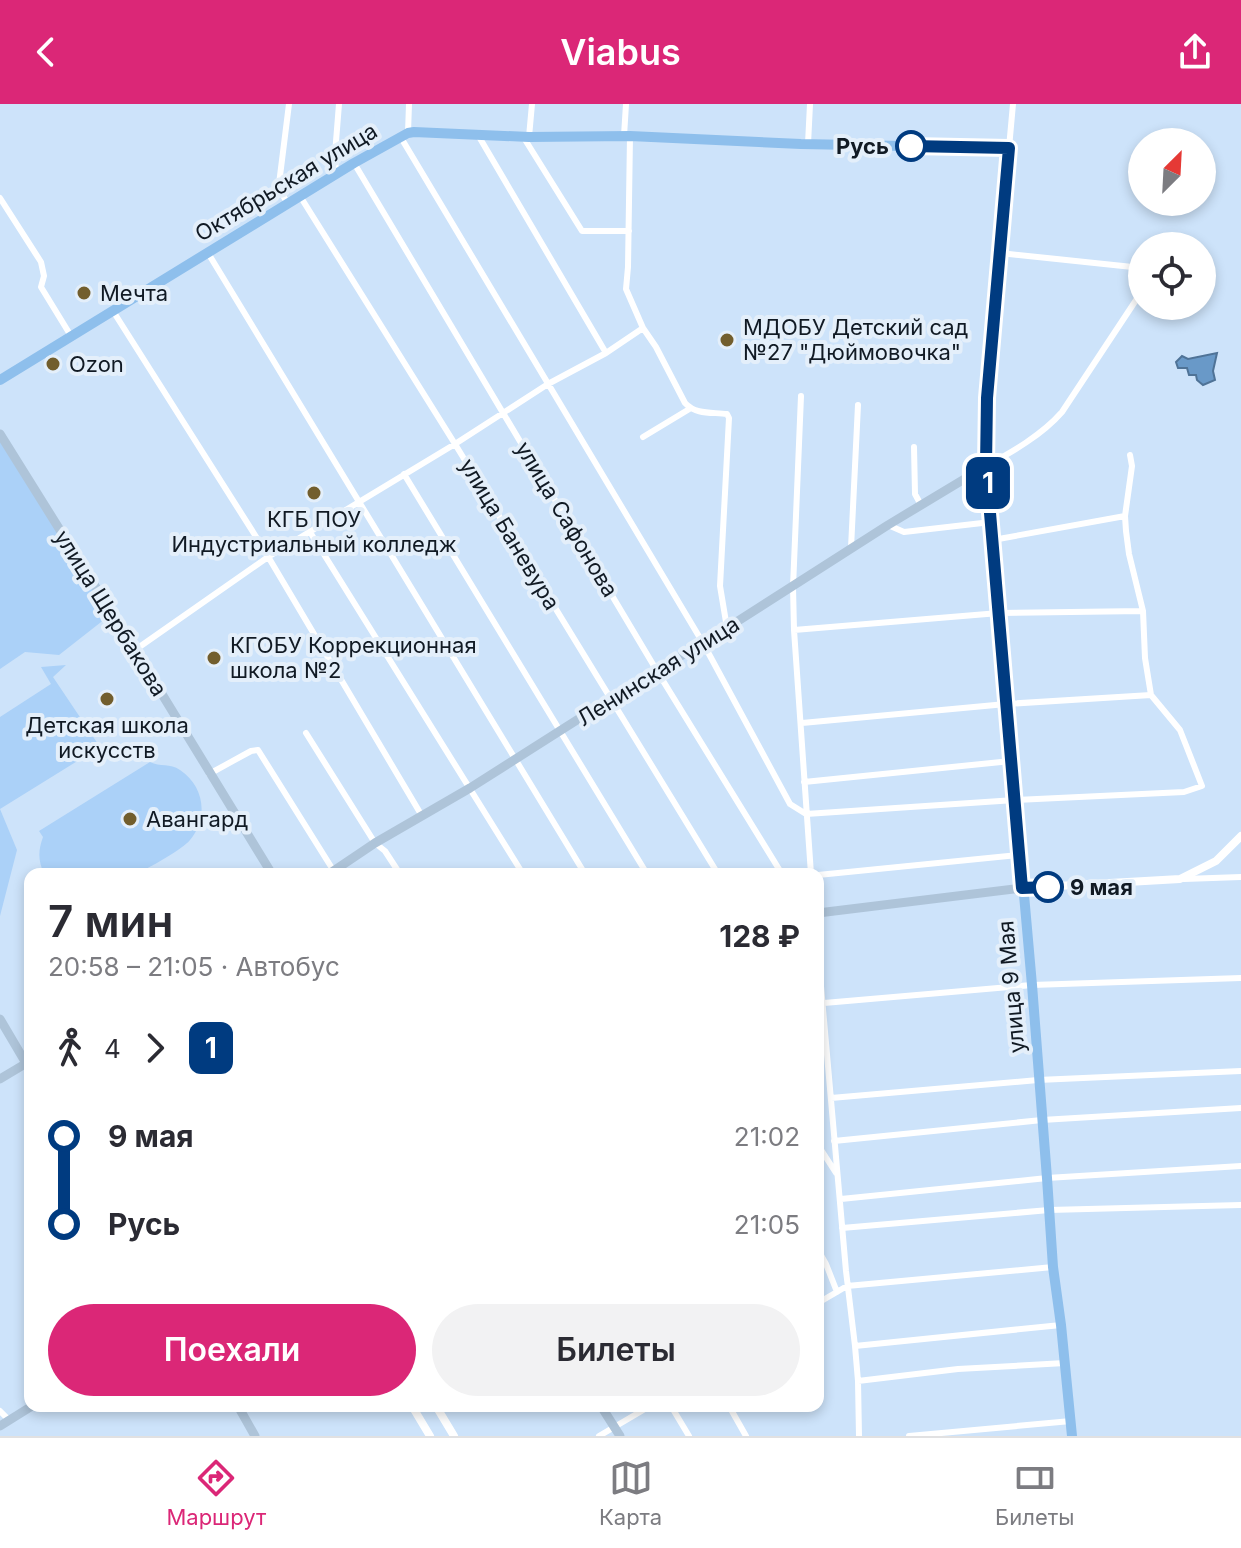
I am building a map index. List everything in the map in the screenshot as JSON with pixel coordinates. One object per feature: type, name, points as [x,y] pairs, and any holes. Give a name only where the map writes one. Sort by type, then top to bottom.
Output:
[{"type":"main road","name":"Октябрьская улица","points":[[0,380],[404,135],[627,136],[808,145],[1009,148]]},
{"type":"main road","name":"улица 9 Мая","points":[[1009,148],[987,398],[986,466],[1032,985],[1053,1267],[1072,1436]]},
{"type":"main road","name":"улица Щербакова","points":[[0,434],[268,868]]},
{"type":"main road","name":"Ленинская улица","points":[[340,868],[375,843],[470,788],[986,466]]},
{"type":"main road","points":[[824,912],[1022,888]]},
{"type":"main road","points":[[0,1019],[24,1057]]},
{"type":"main road","points":[[0,1079],[24,1067]]},
{"type":"main road","points":[[4,1423],[24,1411]]},
{"type":"main road","points":[[241,1412],[255,1436]]},
{"type":"main road","points":[[605,1412],[620,1436]]},
{"type":"street","points":[[288,204],[279,184],[289,104]]},
{"type":"street","points":[[336,175],[339,104]]},
{"type":"street","points":[[409,104],[404,135],[703,643],[790,804],[806,814],[1184,792],[1202,786],[1180,730],[1151,695],[1145,658],[1143,611],[1129,554],[1125,516],[1132,466],[1130,455]]},
{"type":"street","points":[[532,104],[526,136],[582,231],[629,231]]},
{"type":"street","points":[[626,104],[629,231],[626,289],[643,328],[685,403],[706,413],[727,414],[729,418],[720,586],[727,628]]},
{"type":"street","points":[[808,145],[810,104]]},
{"type":"street","name":"улица 9 Мая","points":[[1009,148],[1013,104]]},
{"type":"street","points":[[478,135],[606,353]]},
{"type":"street","name":"улица Сафонова","points":[[354,163],[778,868]]},
{"type":"street","name":"улица Баневура","points":[[300,196],[714,868]]},
{"type":"street","points":[[0,198],[41,262],[44,276],[41,287],[71,336]]},
{"type":"street","points":[[208,253],[581,868]]},
{"type":"street","points":[[1000,253],[1128,267]]},
{"type":"street","points":[[113,311],[268,557],[422,816]]},
{"type":"street","points":[[986,466],[1054,421],[1128,312]]},
{"type":"street","points":[[135,650],[268,557],[643,328]]},
{"type":"street","points":[[801,396],[793,587],[810,868]]},
{"type":"street","points":[[851,548],[858,405]]},
{"type":"street","points":[[643,437],[691,408]]},
{"type":"street","points":[[914,447],[915,494],[921,505]]},
{"type":"street","points":[[404,474],[643,868]]},
{"type":"street","points":[[993,540],[1125,516]]},
{"type":"street","points":[[888,525],[904,532],[992,522]]},
{"type":"street","points":[[310,532],[519,868]]},
{"type":"street","points":[[794,630],[999,613],[1143,611]]},
{"type":"street","points":[[802,723],[1006,704],[1151,695]]},
{"type":"street","points":[[306,733],[375,843],[385,851],[396,868]]},
{"type":"street","points":[[209,774],[258,750],[330,868]]},
{"type":"street","points":[[804,782],[1011,761]]},
{"type":"street","points":[[1180,879],[1216,861],[1241,836]]},
{"type":"street","points":[[824,874],[1019,855]]},
{"type":"street","points":[[1022,888],[1241,877]]},
{"type":"street","points":[[824,1005],[1032,985],[1241,978]]},
{"type":"street","points":[[824,1033],[855,1346],[859,1436]]},
{"type":"street","points":[[831,1098],[1038,1080],[1241,1071]]},
{"type":"street","points":[[834,1141],[1042,1120],[1241,1108]]},
{"type":"street","points":[[824,1154],[838,1176]]},
{"type":"street","points":[[841,1199],[1047,1178],[1241,1166]]},
{"type":"street","points":[[842,1228],[1049,1210],[1241,1205]]},
{"type":"street","points":[[824,1260],[837,1292]]},
{"type":"street","points":[[824,1300],[847,1286],[1053,1267]]},
{"type":"street","points":[[855,1346],[1061,1325]]},
{"type":"street","points":[[858,1381],[958,1369],[1065,1363]]},
{"type":"street","points":[[0,1411],[4,1423]]},
{"type":"street","points":[[416,1412],[430,1436]]},
{"type":"street","points":[[440,1412],[454,1436]]},
{"type":"street","points":[[599,1436],[639,1412]]},
{"type":"street","points":[[675,1412],[689,1436]]},
{"type":"street","points":[[732,1412],[746,1436]]},
{"type":"street","points":[[909,1436],[1071,1421]]},
{"type":"shaded area","points":[[1217,353],[1213,371],[1215,380],[1203,385],[1196,375],[1189,375],[1187,368],[1178,368],[1176,362],[1182,356],[1188,359]]},
{"type":"shaded area","points":[[0,436],[110,615],[59,655],[25,652],[0,669]]},
{"type":"shaded area","points":[[66,665],[53,677],[100,747],[0,809],[0,717],[51,684],[41,667]]},
{"type":"shaded area","name":"Авангард","points":[[150,762],[176,768],[188,777],[201,802],[200,822],[190,840],[146,868],[42,868],[39,856],[43,837],[39,831]]},
{"type":"shaded area","points":[[0,809],[17,850],[0,916]]},
{"type":"bus line","name":"1","points":[[911,146],[1009,148],[987,398],[986,466],[1022,888],[1048,887]]},
{"type":"place","name":"Русь","points":[[911,146]]},
{"type":"place","name":"Мечта","points":[[84,293]]},
{"type":"place","name":"МДОБУ Детский сад №27 \"Дюймовочка\"","points":[[727,340]]},
{"type":"place","name":"Ozon","points":[[53,364]]},
{"type":"place","name":"КГБ ПОУ Индустриальный колледж","points":[[314,493]]},
{"type":"place","name":"КГОБУ Коррекционная школа №2","points":[[214,658]]},
{"type":"place","name":"Детская школа искусств","points":[[107,699]]},
{"type":"place","name":"Авангард","points":[[130,819]]},
{"type":"place","name":"9 мая","points":[[1048,887]]}]
